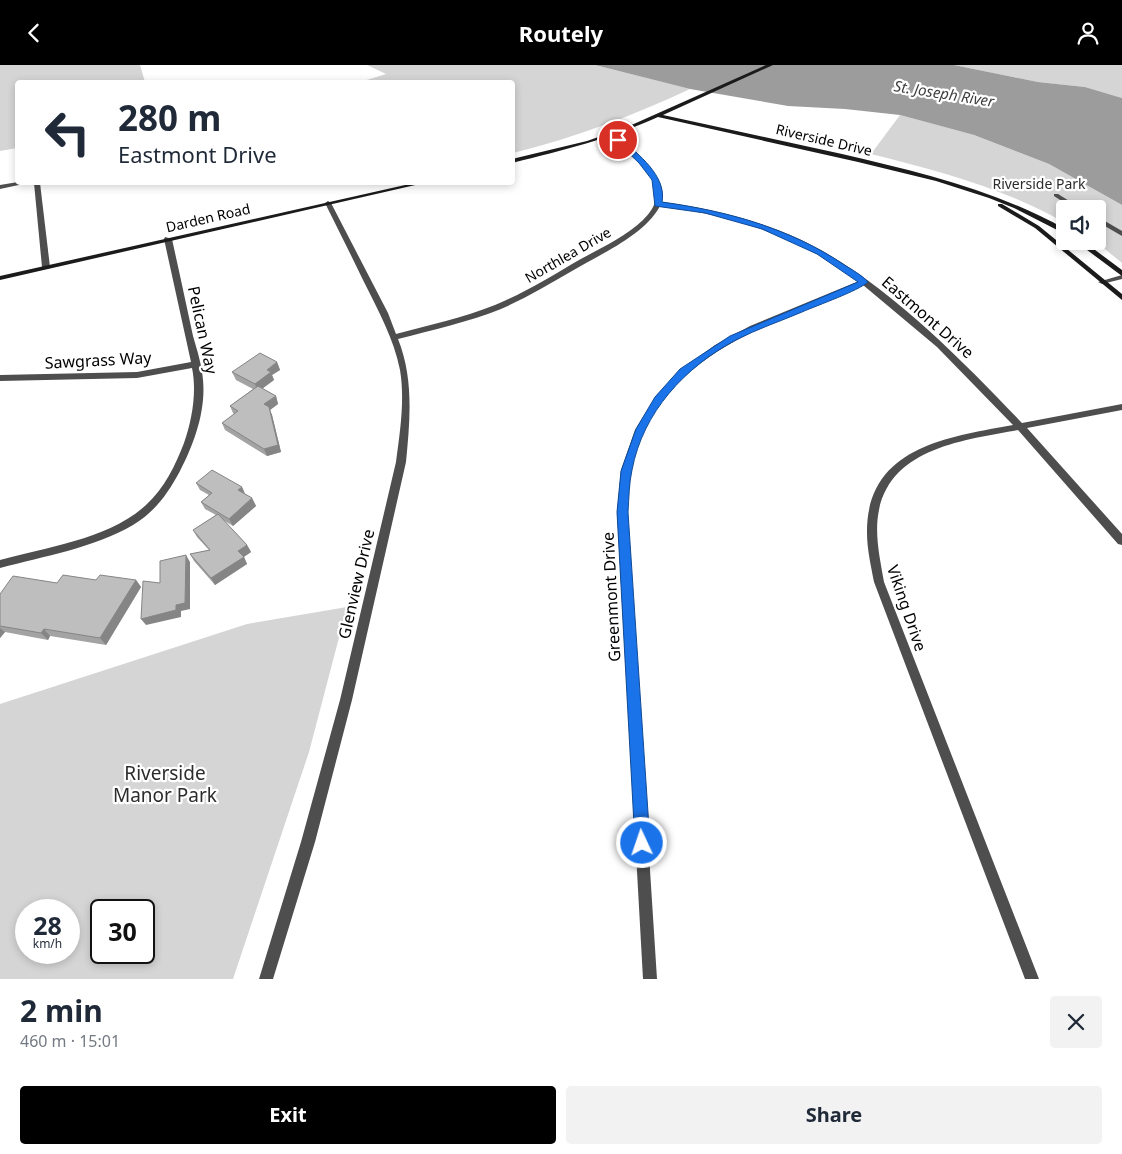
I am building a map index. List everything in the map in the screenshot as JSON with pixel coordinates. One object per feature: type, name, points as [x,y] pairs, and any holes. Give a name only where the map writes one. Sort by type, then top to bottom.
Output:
[{"type":"street","points":[[515,160],[554,152],[610,135],[659,116],[770,65]]},
{"type":"street","name":"Riverside Drive","points":[[659,116],[917,174],[982,194],[1025,210],[1056,227]]},
{"type":"street","points":[[610,135],[627,147],[649,170],[658,186],[658,204]]},
{"type":"street","points":[[0,187],[15,185]]},
{"type":"street","points":[[37,185],[46,267]]},
{"type":"street","name":"Darden Road","points":[[0,277],[412,185]]},
{"type":"street","name":"Riverside Drive","points":[[982,194],[1037,227],[1122,299]]},
{"type":"street","points":[[1056,195],[1065,200]]},
{"type":"street","name":"Glenview Drive","points":[[266,979],[308,842],[346,700],[400,462],[405,427],[406,397],[404,371],[395,337],[328,203]]},
{"type":"street","name":"Eastmont Drive","points":[[658,204],[706,211],[764,227],[820,252],[864,282],[942,347],[1021,426],[1122,541]]},
{"type":"street","name":"Northlea Drive","points":[[395,337],[464,319],[498,307],[527,293],[629,235],[652,214],[658,204]]},
{"type":"street","points":[[1106,224],[1122,234]]},
{"type":"street","name":"Pelican Way","points":[[0,564],[98,535],[126,523],[147,510],[165,490],[183,458],[193,429],[198,403],[199,380],[168,239]]},
{"type":"street","points":[[1089,250],[1122,276]]},
{"type":"street","points":[[1102,281],[1122,276]]},
{"type":"street","name":"Greenmont Drive","points":[[650,979],[622,512],[626,471],[632,450],[641,429],[658,399],[683,371],[699,359],[739,335],[864,282]]},
{"type":"street","name":"Sawgrass Way","points":[[0,378],[118,377],[165,371],[196,364]]},
{"type":"street","name":"Viking Drive","points":[[1032,979],[879,582],[873,555],[872,520],[874,503],[882,485],[898,467],[914,455],[950,440],[1122,407]]},
{"type":"green space","points":[[0,65],[140,65],[144,80],[15,80],[15,148],[0,151]]},
{"type":"green space","points":[[367,65],[595,65],[690,89],[603,125],[515,152],[515,80],[367,80],[386,74]]},
{"type":"green space","points":[[954,65],[1122,65],[1122,98],[1085,87],[1038,82]]},
{"type":"green space","name":"Riverside Park","points":[[900,115],[974,135],[1049,164],[1122,205],[1122,263],[1106,250],[1106,200],[1056,200],[1056,218],[995,190],[946,174],[871,154]]},
{"type":"green space","name":"Riverside Manor Park","points":[[347,607],[309,752],[233,979],[0,979],[0,704],[247,624]]},
{"type":"water","name":"St. Joseph River","points":[[595,65],[954,65],[1038,82],[1085,87],[1122,98],[1122,205],[1049,164],[974,135],[900,115],[845,109],[788,106],[690,89]]},
{"type":"building","points":[[260,353],[277,362],[267,370],[271,372],[255,384],[232,372]]},
{"type":"building","points":[[258,386],[276,396],[264,404],[269,407],[278,445],[264,449],[222,423],[238,411],[230,406]]},
{"type":"building","points":[[212,470],[242,487],[238,490],[252,498],[229,519],[201,502],[212,493],[196,483]]},
{"type":"building","points":[[218,514],[247,545],[238,551],[244,557],[211,578],[190,554],[210,550],[193,530]]},
{"type":"building","points":[[186,555],[185,603],[176,605],[176,610],[141,619],[143,581],[160,583],[160,561]]},
{"type":"building","points":[[63,575],[96,580],[100,575],[136,580],[100,638],[44,629],[41,633],[0,626],[0,594],[13,576],[57,583]]},
{"type":"route","points":[[618,140],[642,161],[655,179],[660,197],[658,204],[706,211],[764,227],[820,252],[864,282],[751,329],[699,359],[683,371],[658,399],[641,429],[632,450],[626,471],[622,512],[642,843]]}]
